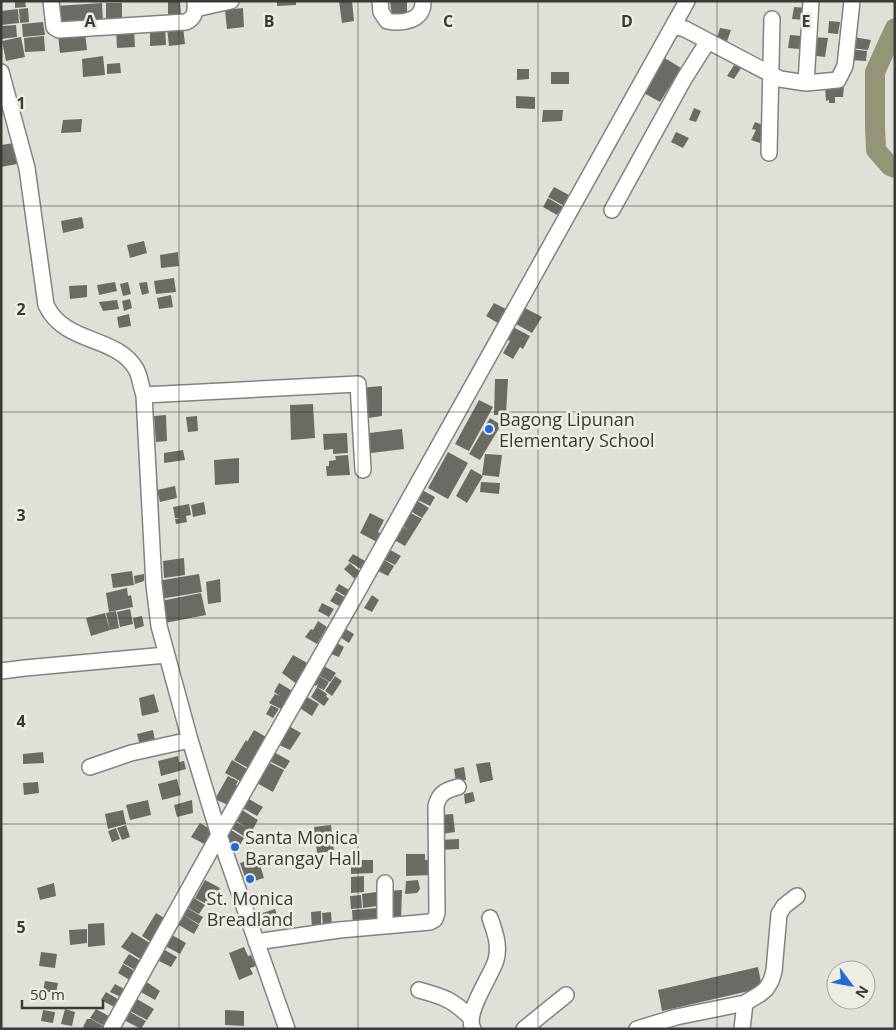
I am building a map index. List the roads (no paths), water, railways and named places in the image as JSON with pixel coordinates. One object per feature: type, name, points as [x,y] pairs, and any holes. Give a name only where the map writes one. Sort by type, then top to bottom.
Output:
[{"type":"street","points":[[51,1],[54,27],[59,30],[186,22],[192,20],[195,5],[231,1]]},
{"type":"street","points":[[380,1],[381,12],[387,21],[399,23],[414,18],[419,14],[423,8],[422,1]]},
{"type":"street","points":[[111,1029],[364,581],[687,1]]},
{"type":"street","points":[[806,82],[811,1]]},
{"type":"street","points":[[674,26],[708,41],[769,75],[780,79],[806,82],[838,80],[845,66],[852,1]]},
{"type":"street","points":[[768,153],[772,19]]},
{"type":"street","points":[[612,210],[684,79],[708,41]]},
{"type":"street","points":[[1,72],[27,168],[46,305],[57,321],[69,331],[107,346],[131,362],[137,371],[144,395],[154,585],[159,626],[190,740],[219,835],[287,1029]]},
{"type":"street","points":[[144,395],[358,384],[363,470]]},
{"type":"street","points":[[1,672],[58,664],[152,658],[166,655]]},
{"type":"street","points":[[90,767],[130,753],[190,740]]},
{"type":"street","points":[[256,942],[339,930],[430,922],[435,919],[437,913],[436,806],[438,799],[446,790],[458,786]]},
{"type":"street","points":[[385,883],[385,926]]},
{"type":"street","points":[[637,1029],[744,1003],[760,994],[771,981],[774,971],[779,914],[784,906],[797,896]]},
{"type":"street","points":[[471,1025],[478,999],[496,961],[498,946],[490,918]]},
{"type":"street","points":[[419,990],[441,996],[457,1004],[471,1025]]},
{"type":"street","points":[[524,1029],[566,995]]},
{"type":"street","points":[[742,1029],[744,1003]]},
{"type":"waterway","points":[[895,28],[875,72],[876,150],[890,166],[895,168]]},
{"type":"place","name":"Bagong Lipunan Elementary School","points":[[489,429]]},
{"type":"place","name":"Santa Monica Barangay Hall","points":[[235,847]]},
{"type":"place","name":"St. Monica Breadland","points":[[250,879]]}]
